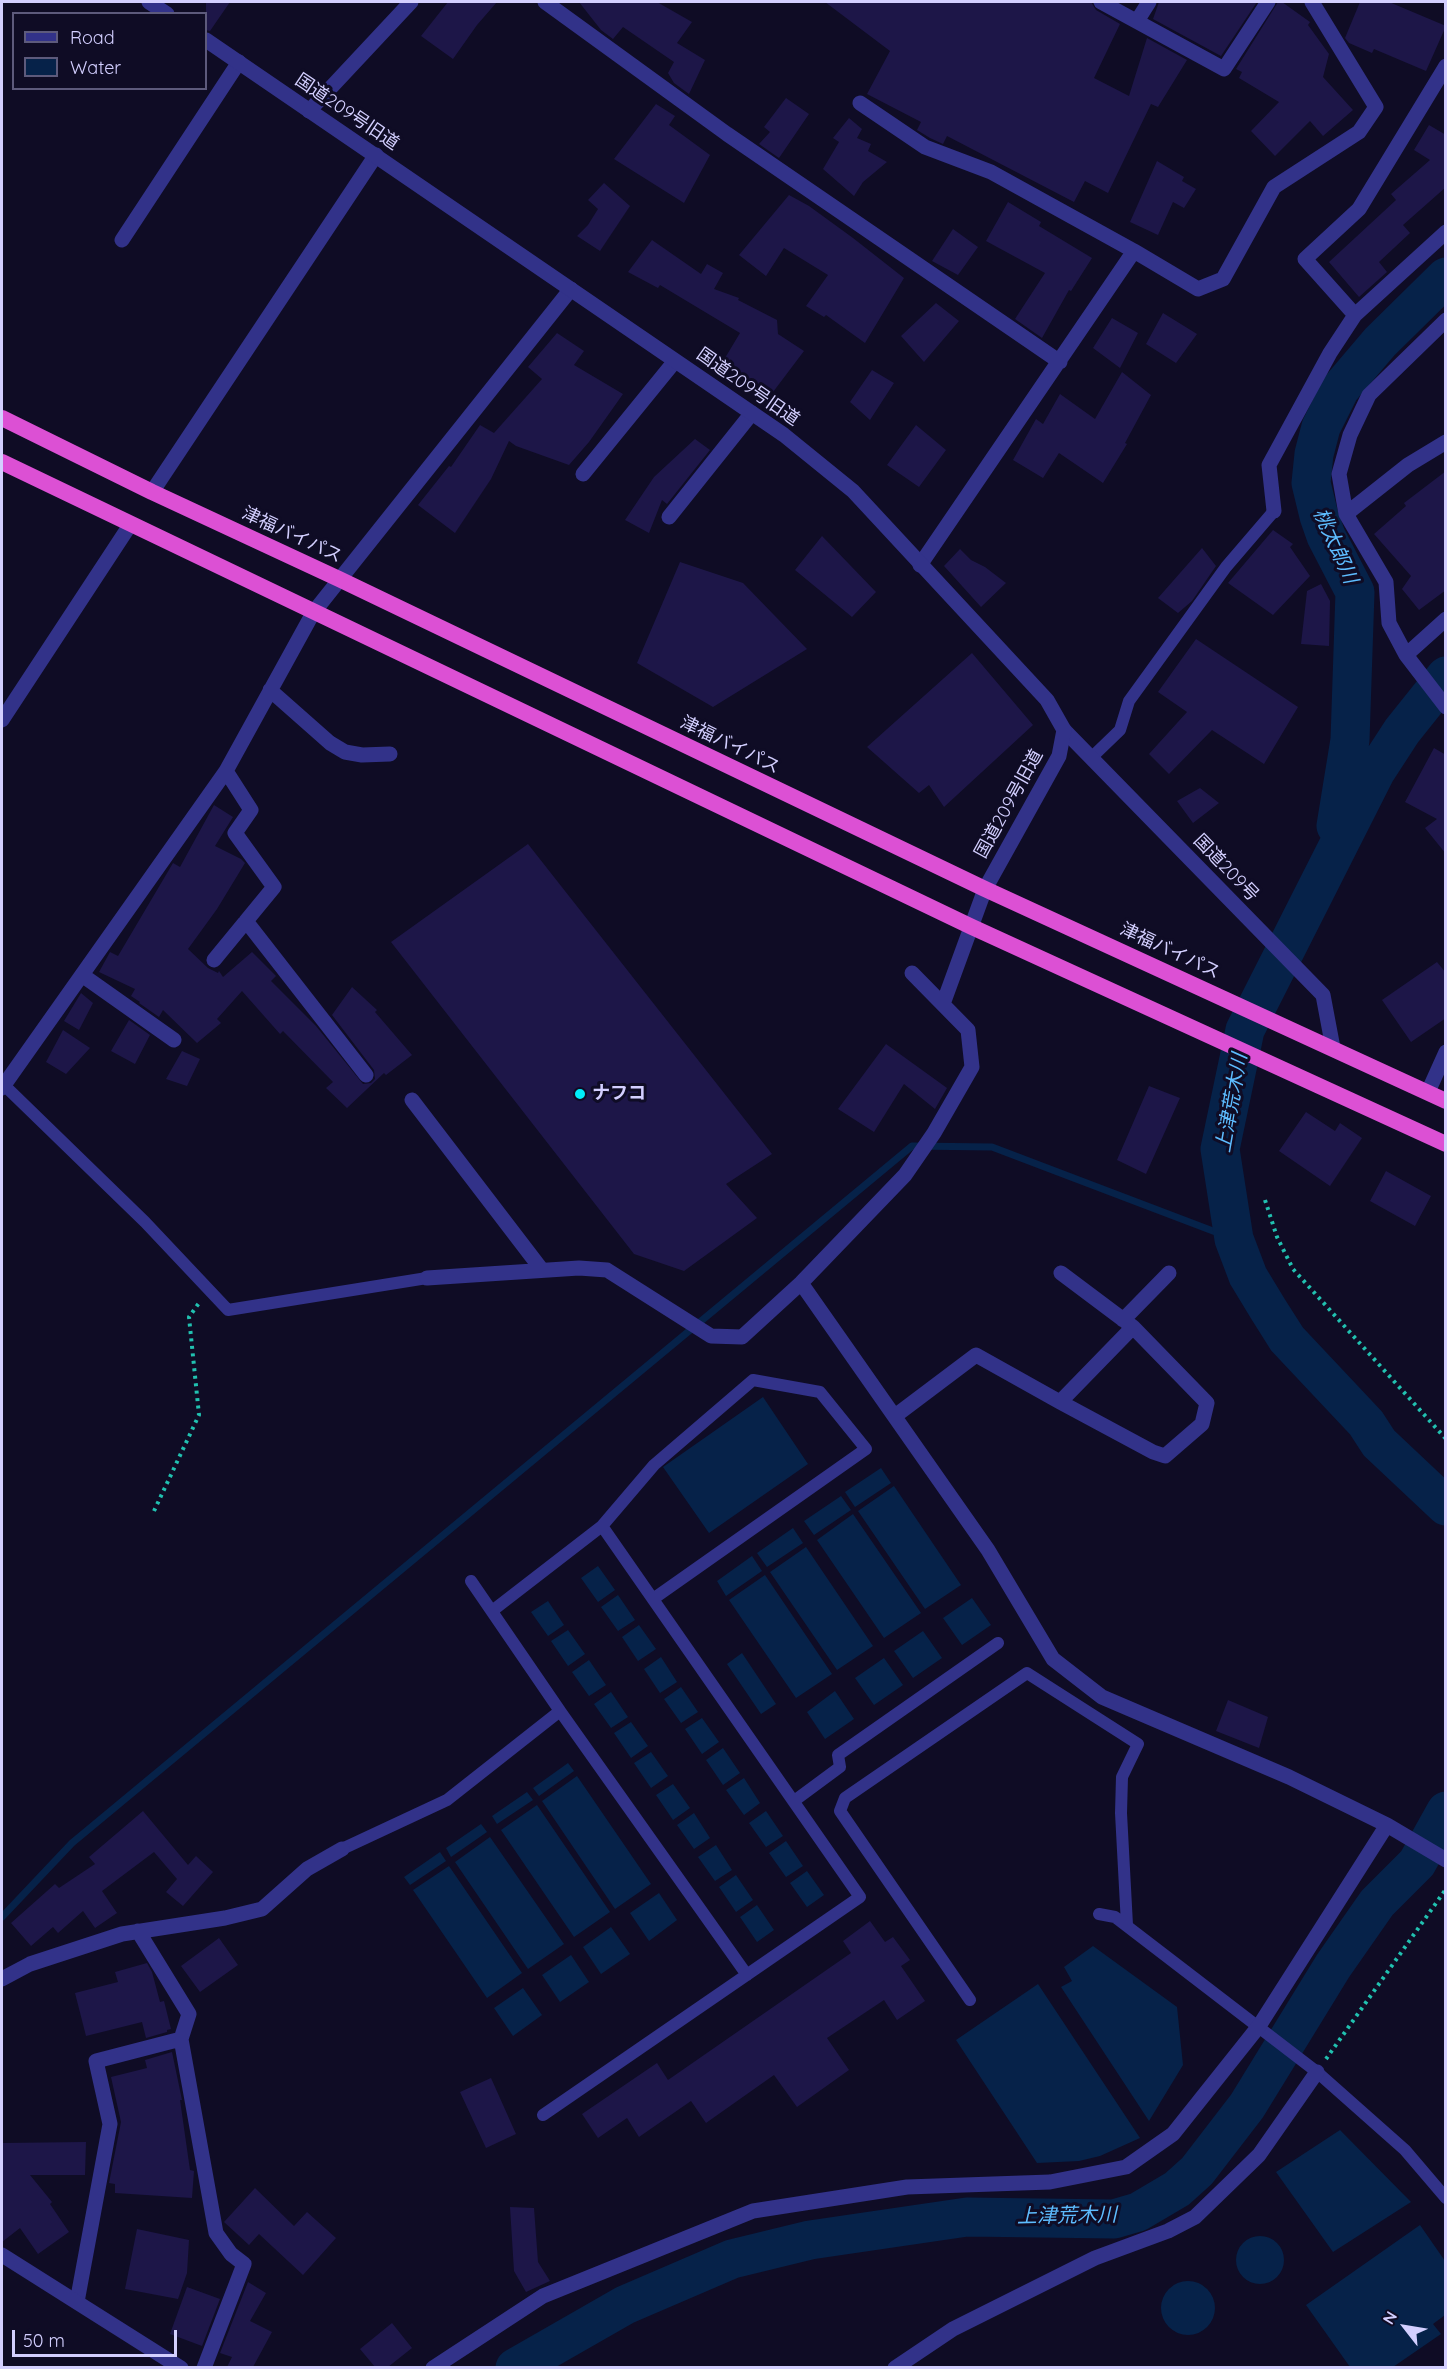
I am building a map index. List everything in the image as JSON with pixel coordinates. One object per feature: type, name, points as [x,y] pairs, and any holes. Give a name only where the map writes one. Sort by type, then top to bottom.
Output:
[{"type":"highway","name":"津福バイパス","points":[[2,418],[152,492],[339,579],[985,889],[1446,1101]]},
{"type":"highway","points":[[2,462],[972,927],[1446,1144]]},
{"type":"street","points":[[149,2],[164,12]]},
{"type":"street","points":[[309,111],[411,2]]},
{"type":"street","points":[[545,2],[727,134],[1060,362]]},
{"type":"street","points":[[1101,2],[1224,69],[1268,2]]},
{"type":"street","points":[[1137,21],[1149,2]]},
{"type":"street","points":[[860,103],[925,147],[991,172],[1134,251],[1198,290],[1222,279],[1274,188],[1359,132],[1376,107],[1312,2]]},
{"type":"street","name":"国道209号旧道","points":[[207,41],[784,435],[853,491],[1047,700],[1064,730],[1059,756],[985,889],[943,1004]]},
{"type":"street","points":[[122,240],[239,62]]},
{"type":"street","points":[[1355,315],[1305,259],[1359,209],[1446,66]]},
{"type":"street","points":[[152,492],[376,155]]},
{"type":"street","points":[[1274,511],[1269,465],[1330,352],[1355,315],[1446,232]]},
{"type":"street","points":[[920,565],[1134,251]]},
{"type":"street","points":[[2,1086],[226,771],[313,613],[571,289]]},
{"type":"street","points":[[1446,320],[1369,395],[1350,435],[1339,474],[1346,514],[1386,582],[1389,623],[1406,655],[1446,707]]},
{"type":"street","points":[[583,474],[675,360]]},
{"type":"street","points":[[669,517],[752,413]]},
{"type":"street","points":[[1346,514],[1408,465],[1446,442]]},
{"type":"street","points":[[2,720],[130,525]]},
{"type":"street","points":[[1406,655],[1446,619]]},
{"type":"street","points":[[270,690],[330,743],[345,752],[362,755],[390,754]]},
{"type":"street","name":"国道209号","points":[[1064,730],[1323,995],[1333,1048]]},
{"type":"street","points":[[214,960],[274,887],[235,833],[251,810],[226,771]]},
{"type":"street","points":[[246,921],[366,1075]]},
{"type":"street","points":[[427,1278],[579,1268],[607,1270],[711,1336],[741,1337],[801,1283],[905,1175],[934,1133],[972,1067],[968,1030],[912,973]]},
{"type":"street","points":[[81,975],[174,1041]]},
{"type":"street","points":[[1428,1092],[1446,1052]]},
{"type":"street","points":[[412,1100],[543,1270]]},
{"type":"street","points":[[895,1416],[976,1356],[1153,1452],[1165,1456],[1202,1424],[1207,1403],[1128,1323],[1061,1273]]},
{"type":"street","points":[[1060,1402],[1169,1273]]},
{"type":"street","points":[[801,1283],[988,1550],[1053,1659],[1102,1697],[1289,1777],[1387,1825],[1446,1860]]},
{"type":"street","points":[[433,2367],[543,2296],[753,2211],[907,2187],[1050,2182],[1126,2167],[1173,2134],[1259,2026],[1387,1825]]},
{"type":"street","points":[[2,1979],[30,1965],[122,1934],[225,1918],[262,1909],[307,1869],[342,1849]]},
{"type":"street","points":[[138,1931],[189,2013],[181,2039],[216,2233],[231,2254],[244,2264],[204,2367]]},
{"type":"street","points":[[77,2302],[110,2124],[96,2061],[181,2039]]},
{"type":"street","points":[[895,2367],[953,2329],[1095,2258],[1168,2231],[1195,2217],[1259,2155],[1317,2072]]},
{"type":"street","points":[[2,2255],[181,2367]]},
{"type":"lane","points":[[1091,758],[1120,730],[1130,701],[1222,573],[1274,511]]},
{"type":"lane","points":[[2,1086],[145,1222],[228,1310],[427,1278]]},
{"type":"lane","points":[[492,1611],[602,1526],[654,1465],[753,1380],[820,1392],[866,1449],[653,1599]]},
{"type":"lane","points":[[543,2115],[860,1897],[602,1526]]},
{"type":"lane","points":[[471,1581],[747,1975]]},
{"type":"lane","points":[[794,1801],[840,1767],[838,1755],[998,1643]]},
{"type":"lane","points":[[970,2000],[840,1811],[845,1798],[1027,1673],[1138,1744],[1122,1777],[1126,1925]]},
{"type":"lane","points":[[342,1849],[447,1800],[560,1711]]},
{"type":"lane","points":[[1099,1914],[1115,1917],[1317,2072],[1405,2150],[1446,2198]]},
{"type":"path","points":[[1265,1200],[1277,1237],[1293,1269],[1446,1439]]},
{"type":"path","points":[[154,1511],[199,1415],[189,1317],[209,1289]]},
{"type":"path","points":[[1317,2072],[1446,1888]]},
{"type":"water","points":[[763,1397],[808,1464],[709,1533],[663,1467]]},
{"type":"water","points":[[881,1468],[891,1483],[855,1507],[845,1492]]},
{"type":"water","points":[[894,1486],[961,1585],[925,1609],[858,1511]]},
{"type":"water","points":[[841,1496],[851,1510],[814,1535],[804,1521]]},
{"type":"water","points":[[853,1514],[921,1613],[884,1638],[817,1540]]},
{"type":"water","points":[[793,1528],[803,1543],[767,1567],[757,1553]]},
{"type":"water","points":[[806,1547],[873,1646],[837,1670],[770,1572]]},
{"type":"water","points":[[752,1556],[762,1571],[726,1596],[717,1581]]},
{"type":"water","points":[[598,1566],[615,1590],[598,1602],[581,1578]]},
{"type":"water","points":[[765,1575],[832,1674],[796,1698],[729,1600]]},
{"type":"water","points":[[618,1595],[635,1620],[618,1631],[601,1607]]},
{"type":"water","points":[[972,1598],[991,1625],[962,1645],[943,1618]]},
{"type":"water","points":[[548,1601],[564,1625],[548,1636],[531,1612]]},
{"type":"water","points":[[639,1625],[656,1649],[638,1661],[622,1637]]},
{"type":"water","points":[[568,1630],[585,1654],[568,1666],[551,1641]]},
{"type":"water","points":[[923,1631],[942,1658],[913,1678],[894,1651]]},
{"type":"water","points":[[742,1653],[776,1704],[761,1714],[727,1664]]},
{"type":"water","points":[[661,1657],[677,1682],[660,1693],[644,1669]]},
{"type":"water","points":[[884,1658],[903,1685],[874,1705],[855,1678]]},
{"type":"water","points":[[589,1660],[606,1685],[589,1696],[572,1672]]},
{"type":"water","points":[[681,1687],[698,1712],[681,1723],[664,1699]]},
{"type":"water","points":[[835,1691],[854,1719],[825,1739],[807,1712]]},
{"type":"water","points":[[611,1692],[628,1717],[611,1728],[594,1704]]},
{"type":"water","points":[[702,1718],[719,1742],[702,1754],[685,1729]]},
{"type":"water","points":[[631,1722],[648,1746],[631,1758],[614,1733]]},
{"type":"water","points":[[723,1748],[740,1773],[723,1785],[706,1760]]},
{"type":"water","points":[[651,1752],[668,1776],[651,1788],[634,1763]]},
{"type":"water","points":[[568,1763],[574,1771],[539,1796],[533,1788]]},
{"type":"water","points":[[577,1776],[651,1884],[615,1909],[542,1801]]},
{"type":"water","points":[[744,1778],[760,1803],[744,1815],[726,1790]]},
{"type":"water","points":[[673,1784],[690,1808],[673,1820],[656,1795]]},
{"type":"water","points":[[527,1792],[533,1800],[497,1824],[492,1816]]},
{"type":"water","points":[[537,1805],[610,1912],[574,1937],[501,1830]]},
{"type":"water","points":[[766,1811],[783,1836],[766,1847],[749,1823]]},
{"type":"water","points":[[694,1813],[710,1838],[694,1849],[677,1825]]},
{"type":"water","points":[[481,1824],[487,1832],[451,1857],[446,1848]]},
{"type":"water","points":[[490,1837],[564,1944],[528,1969],[455,1862]]},
{"type":"water","points":[[786,1841],[803,1866],[786,1877],[769,1853]]},
{"type":"water","points":[[716,1845],[732,1870],[715,1881],[698,1857]]},
{"type":"water","points":[[440,1852],[446,1861],[410,1885],[404,1877]]},
{"type":"water","points":[[449,1866],[522,1973],[487,1998],[413,1890]]},
{"type":"water","points":[[807,1871],[824,1895],[807,1907],[790,1883]]},
{"type":"water","points":[[736,1875],[753,1900],[736,1912],[719,1887]]},
{"type":"water","points":[[659,1893],[677,1920],[649,1941],[630,1913]]},
{"type":"water","points":[[757,1905],[774,1930],[757,1942],[740,1917]]},
{"type":"water","points":[[611,1927],[630,1954],[601,1974],[583,1947]]},
{"type":"water","points":[[1093,1946],[1177,2007],[1183,2065],[1149,2121],[1061,1987],[1072,1981],[1064,1967]]},
{"type":"water","points":[[571,1955],[589,1982],[560,2002],[542,1975]]},
{"type":"water","points":[[1038,1984],[1140,2138],[1100,2156],[1079,2161],[1037,2163],[956,2040]]},
{"type":"water","points":[[523,1988],[542,2015],[513,2036],[494,2008]]},
{"type":"water","points":[[1340,2130],[1411,2202],[1333,2252],[1276,2172]]},
{"type":"water","points":[[1420,2225],[1445,2261],[1445,2315],[1433,2324],[1441,2334],[1393,2367],[1350,2367],[1306,2305]]},
{"type":"water","points":[[1255,2236],[1265,2236],[1280,2246],[1284,2260],[1283,2269],[1274,2280],[1265,2284],[1255,2284],[1240,2274],[1236,2265],[1236,2255],[1246,2240]]},
{"type":"water","points":[[1188,2281],[1198,2283],[1207,2289],[1213,2298],[1215,2308],[1213,2318],[1207,2327],[1198,2333],[1188,2335],[1178,2333],[1169,2327],[1163,2318],[1161,2308],[1163,2298],[1169,2289],[1178,2283]]},
{"type":"building","points":[[206,2],[230,2],[210,31],[207,30]]},
{"type":"building","points":[[448,2],[497,2],[453,59],[421,36]]},
{"type":"building","points":[[579,2],[657,2],[692,22],[677,43],[705,60],[689,94],[674,83],[668,73],[674,62],[623,27],[613,39],[601,30]]},
{"type":"building","points":[[825,2],[1091,2],[1096,10],[1120,24],[1094,78],[1129,96],[1147,38],[1187,60],[1158,107],[1151,104],[1108,193],[1085,181],[1074,202],[947,136],[943,144],[930,138],[917,130],[921,122],[867,94],[890,51]]},
{"type":"building","points":[[1159,2],[1257,2],[1221,56],[1153,19]]},
{"type":"building","points":[[1278,2],[1282,2],[1310,22],[1308,25],[1329,54],[1323,77],[1353,110],[1323,136],[1310,121],[1275,156],[1251,131],[1279,102],[1239,78],[1242,72],[1236,69]]},
{"type":"building","points":[[1360,2],[1389,2],[1446,26],[1426,71],[1374,49],[1372,53],[1349,43],[1345,38]]},
{"type":"building","points":[[786,98],[809,114],[779,158],[759,144],[770,132],[764,127]]},
{"type":"building","points":[[656,104],[675,116],[669,125],[710,155],[684,203],[614,159]]},
{"type":"building","points":[[849,118],[862,129],[857,138],[871,144],[868,151],[887,162],[863,182],[854,196],[823,169],[839,142],[833,138]]},
{"type":"building","points":[[1429,125],[1446,135],[1446,187],[1403,225],[1410,233],[1379,262],[1387,272],[1359,297],[1329,262],[1396,200],[1391,194],[1430,160],[1414,150]]},
{"type":"building","points":[[1157,161],[1184,177],[1182,181],[1196,189],[1184,208],[1173,202],[1158,235],[1130,222]]},
{"type":"building","points":[[604,183],[630,206],[600,251],[577,236],[588,225],[598,209],[588,200]]},
{"type":"building","points":[[789,195],[809,206],[904,278],[865,343],[826,315],[824,317],[806,306],[828,275],[784,248],[766,276],[739,255]]},
{"type":"building","points":[[1008,202],[1041,222],[1039,226],[1092,258],[1071,291],[1069,290],[1042,338],[1015,319],[1045,273],[986,241]]},
{"type":"building","points":[[953,229],[978,247],[958,275],[932,261]]},
{"type":"building","points":[[652,240],[701,274],[707,264],[723,273],[714,289],[739,298],[738,300],[777,320],[778,334],[804,351],[767,400],[745,386],[749,381],[722,363],[740,333],[660,285],[658,288],[628,272]]},
{"type":"building","points":[[936,303],[959,321],[924,362],[901,336]]},
{"type":"building","points":[[1163,313],[1197,334],[1176,363],[1146,344]]},
{"type":"building","points":[[1112,318],[1138,333],[1120,368],[1093,348]]},
{"type":"building","points":[[557,333],[584,351],[574,365],[623,394],[589,442],[569,465],[516,446],[509,441],[491,479],[455,533],[418,505],[449,466],[451,467],[480,425],[494,433],[542,379],[528,367]]},
{"type":"building","points":[[872,370],[894,383],[870,420],[850,402]]},
{"type":"building","points":[[1122,372],[1151,395],[1125,443],[1127,444],[1103,483],[1059,453],[1043,478],[1013,460],[1036,419],[1043,424],[1060,394],[1095,419]]},
{"type":"building","points":[[916,425],[946,450],[919,487],[887,465]]},
{"type":"building","points":[[695,439],[710,450],[667,504],[662,500],[649,533],[625,520],[654,477]]},
{"type":"building","points":[[1446,471],[1446,590],[1419,610],[1402,589],[1411,576],[1374,534],[1406,506],[1404,503]]},
{"type":"building","points":[[1273,530],[1293,544],[1290,547],[1310,576],[1273,615],[1228,583]]},
{"type":"building","points":[[822,536],[876,592],[852,617],[795,570]]},
{"type":"building","points":[[1202,548],[1216,566],[1192,601],[1178,613],[1158,598]]},
{"type":"building","points":[[960,549],[971,560],[985,567],[1006,583],[981,607],[944,566]]},
{"type":"building","points":[[680,562],[743,583],[807,649],[713,707],[637,663]]},
{"type":"building","points":[[1321,584],[1330,601],[1329,646],[1301,644],[1307,591]]},
{"type":"building","points":[[1196,639],[1298,707],[1264,764],[1212,730],[1169,774],[1149,754],[1187,712],[1158,692]]},
{"type":"building","points":[[972,653],[1033,725],[944,807],[929,785],[919,793],[867,747]]},
{"type":"building","points":[[1434,748],[1446,755],[1446,854],[1425,828],[1437,819],[1405,802]]},
{"type":"building","points":[[1200,788],[1219,803],[1193,823],[1177,801]]},
{"type":"building","points":[[214,805],[233,817],[215,846],[245,863],[217,909],[188,949],[208,968],[218,973],[219,971],[223,977],[252,952],[276,976],[271,981],[316,1026],[363,1084],[371,1083],[375,1079],[374,1070],[332,1015],[352,987],[377,1010],[375,1012],[412,1055],[386,1075],[384,1073],[347,1108],[326,1088],[333,1082],[283,1031],[280,1034],[242,991],[217,1019],[221,1023],[197,1043],[163,1010],[159,1017],[139,1003],[131,996],[135,989],[99,972],[110,952],[118,956],[173,863],[180,867]]},
{"type":"building","points":[[528,844],[772,1154],[726,1184],[757,1218],[684,1271],[634,1254],[391,942]]},
{"type":"building","points":[[1437,962],[1446,973],[1446,1018],[1411,1042],[1382,1000]]},
{"type":"building","points":[[81,993],[93,1003],[79,1030],[64,1021]]},
{"type":"building","points":[[129,1020],[150,1035],[135,1064],[111,1051]]},
{"type":"building","points":[[63,1030],[90,1048],[66,1074],[46,1062]]},
{"type":"building","points":[[886,1044],[947,1088],[935,1109],[904,1084],[874,1132],[838,1109]]},
{"type":"building","points":[[182,1051],[200,1059],[187,1086],[166,1079]]},
{"type":"building","points":[[1149,1086],[1180,1098],[1146,1174],[1117,1160]]},
{"type":"building","points":[[1306,1112],[1335,1131],[1340,1123],[1362,1138],[1330,1186],[1279,1151]]},
{"type":"building","points":[[1386,1171],[1431,1196],[1415,1226],[1370,1201]]},
{"type":"building","points":[[1228,1700],[1268,1717],[1259,1748],[1216,1731]]},
{"type":"building","points":[[143,1811],[188,1865],[196,1856],[213,1872],[183,1906],[166,1892],[177,1879],[154,1852],[102,1891],[117,1913],[95,1928],[83,1911],[58,1933],[53,1927],[31,1946],[11,1923],[55,1884],[59,1888],[95,1864],[89,1857]]},
{"type":"building","points":[[870,1921],[885,1942],[893,1937],[910,1960],[901,1966],[925,2001],[897,2020],[884,2000],[827,2038],[849,2070],[797,2107],[774,2075],[706,2123],[691,2101],[639,2137],[627,2118],[598,2138],[582,2114],[657,2063],[668,2080],[851,1953],[843,1941]]},
{"type":"building","points":[[219,1938],[238,1965],[200,1992],[181,1966]]},
{"type":"building","points":[[147,1963],[152,1972],[160,2002],[164,2001],[171,2029],[146,2038],[142,2022],[86,2036],[75,1993],[118,1982],[115,1972]]},
{"type":"building","points":[[172,2052],[182,2100],[180,2100],[190,2170],[194,2171],[192,2198],[115,2193],[115,2184],[109,2183],[121,2122],[111,2077],[147,2068],[145,2060]]},
{"type":"building","points":[[491,2078],[516,2134],[486,2148],[460,2092]]},
{"type":"building","points":[[86,2142],[85,2175],[30,2175],[52,2202],[50,2204],[69,2232],[38,2254],[20,2228],[2,2242],[3,2143]]},
{"type":"building","points":[[255,2188],[294,2226],[307,2212],[336,2238],[303,2275],[259,2234],[249,2245],[224,2222]]},
{"type":"building","points":[[510,2207],[534,2208],[538,2262],[550,2281],[526,2292],[514,2271]]},
{"type":"building","points":[[137,2229],[189,2240],[187,2273],[178,2299],[125,2289]]},
{"type":"building","points":[[248,2282],[266,2293],[250,2321],[272,2332],[253,2367],[227,2367],[232,2357],[220,2353]]},
{"type":"building","points":[[187,2287],[220,2299],[202,2346],[170,2334]]},
{"type":"building","points":[[392,2323],[412,2348],[388,2367],[375,2367],[360,2349]]},
{"type":"waterway","name":"桃太郎川","points":[[1336,826],[1350,740],[1355,592],[1326,536],[1319,516],[1311,483],[1314,454],[1321,427],[1340,389],[1380,342],[1446,277]]},
{"type":"waterway","name":"上津荒木川","points":[[1446,676],[1402,731],[1376,771],[1245,1030],[1220,1149],[1234,1239],[1248,1276],[1268,1309],[1287,1339],[1366,1423],[1379,1443],[1446,1506]]},
{"type":"waterway","points":[[2,1917],[72,1843],[912,1146],[992,1147],[1234,1239]]},
{"type":"waterway","name":"上津荒木川","points":[[515,2368],[625,2305],[732,2259],[810,2240],[967,2217],[1114,2219],[1138,2212],[1177,2189],[1197,2171],[1247,2106],[1333,1966],[1377,1903],[1417,1863],[1446,1811]]},
{"type":"place","name":"ナフコ","points":[[580,1094]]}]
